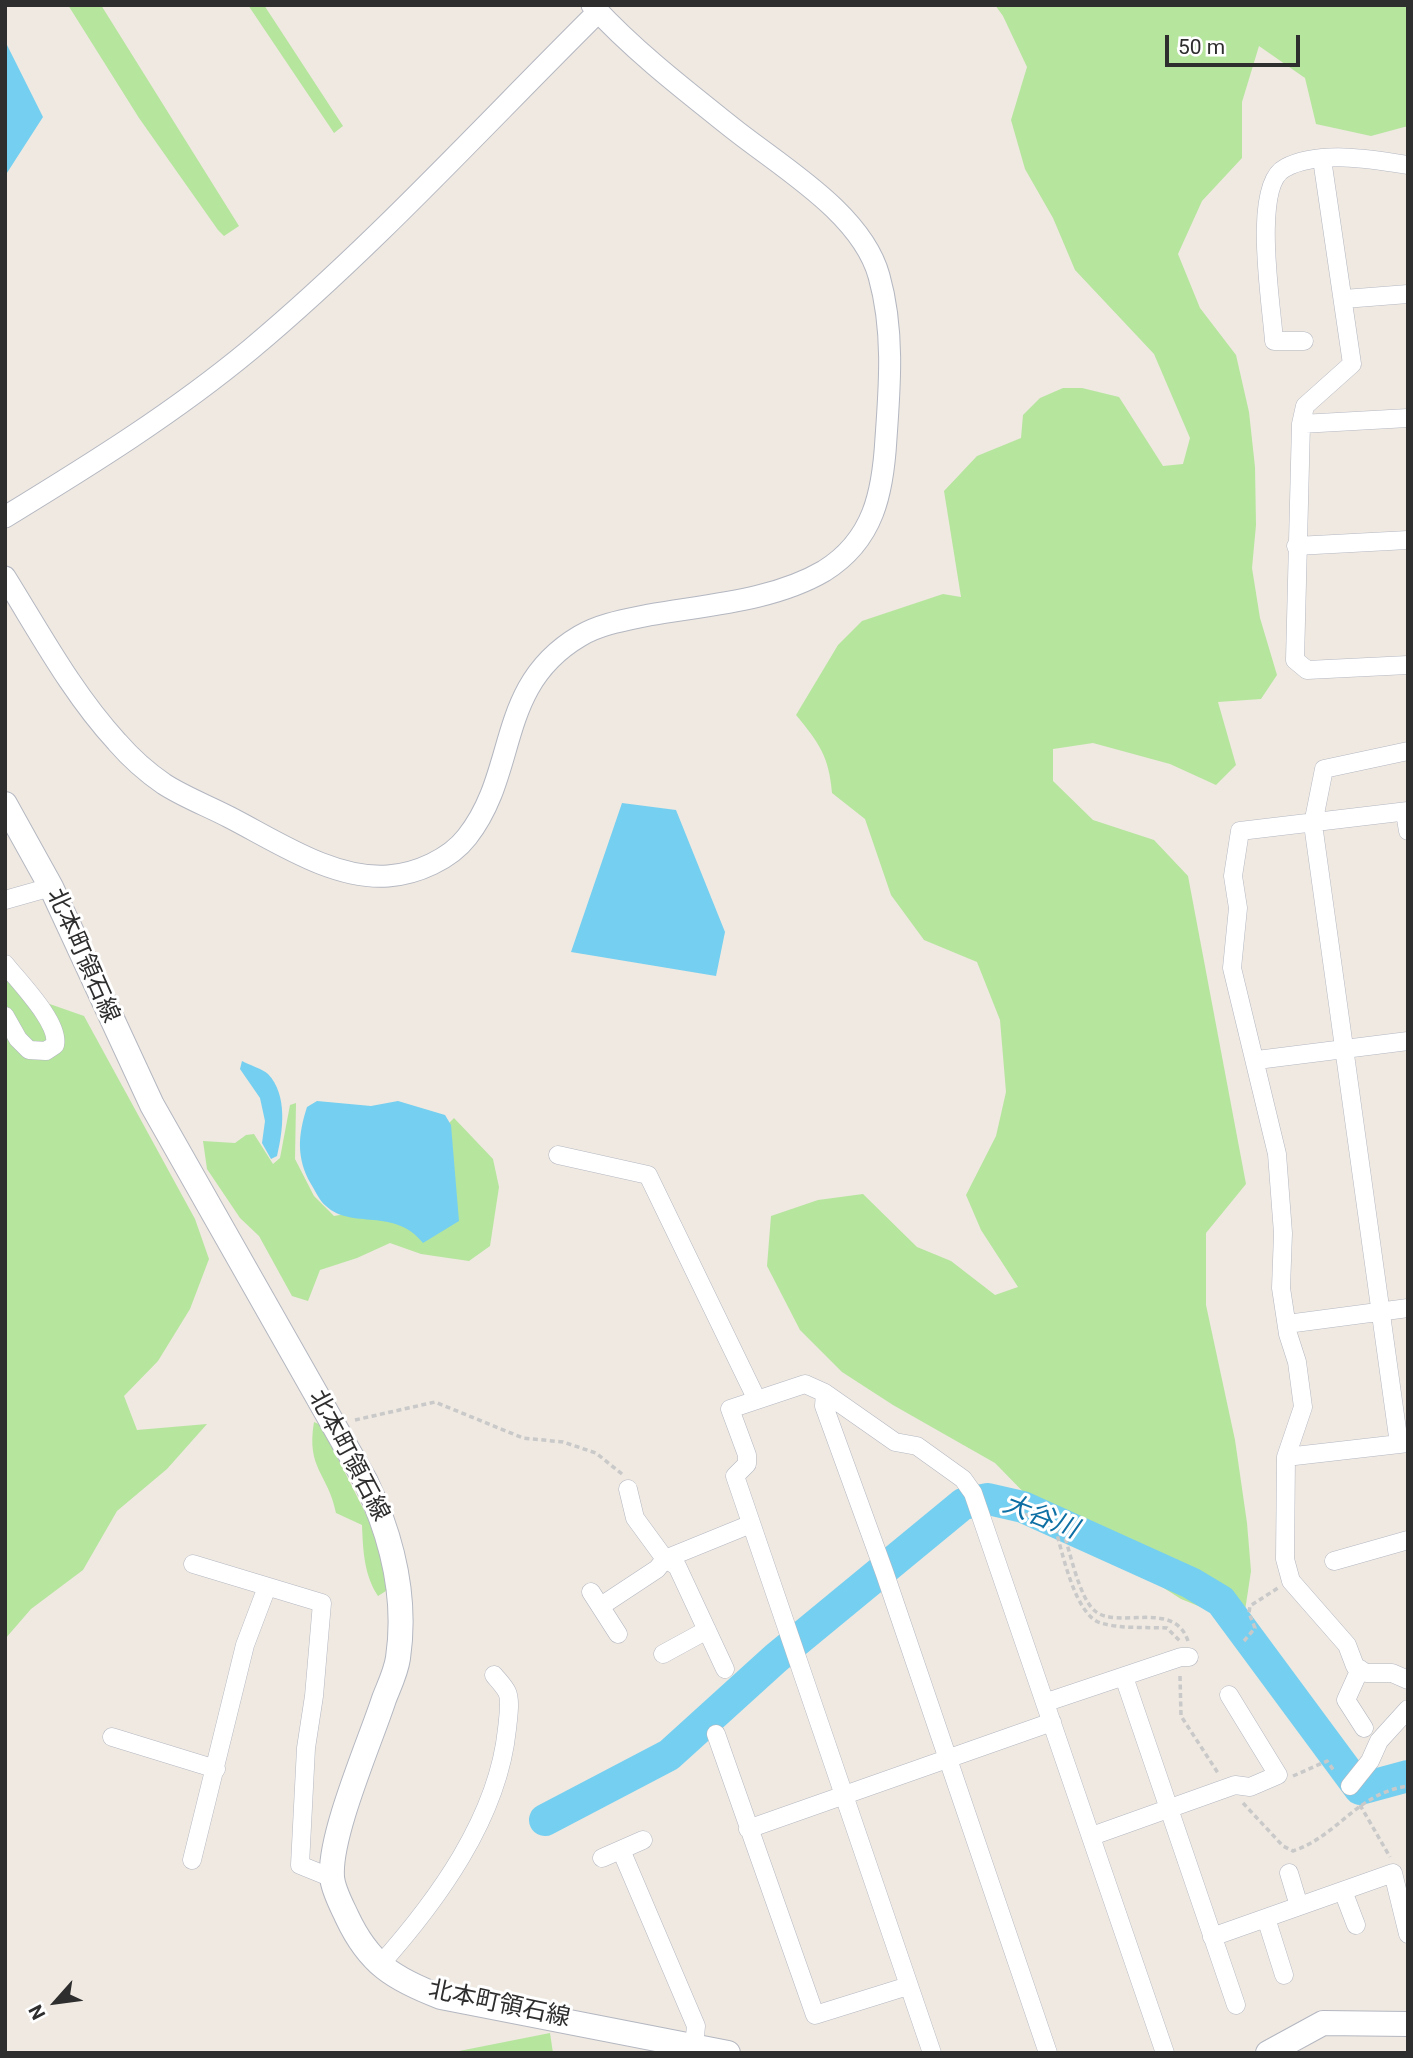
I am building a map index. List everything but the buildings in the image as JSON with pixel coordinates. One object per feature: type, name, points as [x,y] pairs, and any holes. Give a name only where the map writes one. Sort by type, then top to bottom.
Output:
[{"type":"main road","name":"北本町領石線","points":[[5,804],[51,887],[152,1105],[334,1425],[385,1522],[396,1564],[400,1613],[398,1660],[338,1833],[332,1878],[354,1931],[379,1966],[403,1982],[441,1997],[728,2053]]},
{"type":"main road","points":[[1268,2053],[1323,2023],[1408,2024]]},
{"type":"street","points":[[5,517],[169,412],[249,350],[343,265],[595,9],[680,86],[822,197],[857,233],[878,272],[888,322],[890,374],[884,482],[870,522],[850,550],[822,572],[770,592],[617,621],[584,633],[554,653],[534,674],[520,705],[486,803],[467,837],[444,857],[417,871],[387,876],[352,873],[298,852],[163,783],[119,745],[80,696],[5,577]]},
{"type":"street","points":[[1304,341],[1274,341],[1265,215],[1274,178],[1284,168],[1322,159],[1359,157],[1408,165]]},
{"type":"street","points":[[1322,159],[1352,364],[1305,407],[1301,424],[1295,660],[1307,670],[1408,665]]},
{"type":"street","points":[[1344,299],[1408,294]]},
{"type":"street","points":[[1301,424],[1408,418]]},
{"type":"street","points":[[1296,546],[1408,540]]},
{"type":"street","points":[[1286,1457],[1404,1443],[1381,1312],[1313,824],[1324,769],[1408,751]]},
{"type":"street","points":[[1408,831],[1406,811],[1240,831],[1233,876],[1238,908],[1233,968],[1278,1154],[1283,1233],[1281,1288],[1297,1362],[1303,1407],[1286,1457],[1285,1559],[1291,1581],[1346,1645],[1355,1667],[1366,1673],[1392,1673],[1408,1680]]},
{"type":"street","points":[[5,900],[51,887]]},
{"type":"street","points":[[5,964],[56,1031],[55,1045],[46,1051],[29,1050],[18,1039],[5,1016]]},
{"type":"street","points":[[1257,1060],[1408,1041]]},
{"type":"street","points":[[558,1155],[648,1175],[757,1400]]},
{"type":"street","points":[[1287,1324],[1408,1308]]},
{"type":"street","points":[[932,2053],[794,1656],[790,1632],[735,1476],[747,1464],[747,1455],[730,1409],[805,1384],[825,1393],[895,1442],[917,1446],[963,1479],[976,1500],[1166,2053]]},
{"type":"street","points":[[825,1393],[824,1406],[883,1568],[1048,2053]]},
{"type":"street","points":[[628,1489],[635,1518],[665,1559],[677,1566],[725,1670]]},
{"type":"street","points":[[618,1634],[596,1599],[657,1569],[665,1559],[751,1524]]},
{"type":"street","points":[[1334,1561],[1408,1540]]},
{"type":"street","points":[[192,1564],[322,1603],[314,1696],[306,1748],[300,1865],[332,1878]]},
{"type":"street","points":[[192,1860],[246,1646],[267,1587]]},
{"type":"street","points":[[663,1654],[706,1630]]},
{"type":"street","points":[[1047,1702],[1185,1657]]},
{"type":"street","points":[[1360,1669],[1346,1700],[1364,1728]]},
{"type":"street","points":[[379,1966],[412,1929],[461,1857],[492,1794],[505,1753],[508,1721],[508,1693],[494,1675]]},
{"type":"street","points":[[1124,1677],[1236,2005]]},
{"type":"street","points":[[1092,1836],[1230,1787],[1250,1787],[1277,1781],[1229,1695]]},
{"type":"street","points":[[1354,1780],[1370,1761],[1379,1741],[1408,1709]]},
{"type":"street","points":[[748,1829],[1052,1722]]},
{"type":"street","points":[[716,1734],[815,2015],[908,1986]]},
{"type":"street","points":[[112,1737],[216,1769]]},
{"type":"street","points":[[602,1858],[643,1840]]},
{"type":"street","points":[[621,1850],[696,2026],[694,2046]]},
{"type":"street","points":[[1212,1937],[1393,1872],[1408,1934]]},
{"type":"street","points":[[1289,1873],[1299,1906]]},
{"type":"street","points":[[1343,1891],[1356,1925]]},
{"type":"street","points":[[1266,1918],[1284,1975]]},
{"type":"path","points":[[334,1425],[435,1402],[523,1438],[563,1442],[596,1452],[621,1472],[628,1489]]},
{"type":"path","points":[[1025,1514],[1063,1531],[1080,1582],[1094,1611],[1105,1616],[1154,1617],[1169,1622],[1184,1633],[1181,1716],[1195,1741],[1230,1787],[1283,1846],[1293,1851],[1317,1840],[1360,1805],[1384,1790],[1408,1786]]},
{"type":"path","points":[[1055,1527],[1076,1594],[1089,1617],[1103,1624],[1167,1628],[1181,1642],[1185,1657]]},
{"type":"path","points":[[1244,1641],[1253,1633],[1250,1606],[1279,1587],[1282,1572],[1288,1570]]},
{"type":"path","points":[[1277,1781],[1327,1761],[1335,1772]]},
{"type":"path","points":[[1360,1805],[1391,1858],[1393,1872]]},
{"type":"green space","points":[[68,5],[101,5],[239,226],[224,236],[218,230],[139,118]]},
{"type":"green space","points":[[248,5],[264,5],[343,126],[334,133]]},
{"type":"green space","points":[[995,5],[1408,5],[1408,126],[1371,136],[1316,124],[1305,78],[1259,46],[1242,102],[1242,158],[1202,201],[1178,254],[1200,308],[1236,355],[1249,412],[1255,467],[1256,525],[1252,568],[1260,618],[1277,675],[1261,699],[1218,702],[1236,765],[1216,785],[1170,764],[1093,743],[1053,749],[1053,781],[1093,820],[1154,840],[1188,876],[1246,1184],[1206,1233],[1206,1305],[1235,1440],[1247,1523],[1251,1571],[1243,1624],[1181,1599],[1040,1509],[995,1463],[893,1405],[842,1372],[800,1330],[767,1266],[771,1216],[818,1200],[863,1194],[917,1247],[951,1261],[995,1295],[1018,1287],[981,1230],[966,1195],[996,1136],[1006,1092],[1000,1020],[977,962],[924,940],[891,895],[865,819],[832,793],[825,759],[796,715],[838,645],[862,621],[943,594],[961,597],[944,491],[977,456],[1021,438],[1023,415],[1040,398],[1063,388],[1082,388],[1119,397],[1163,466],[1183,464],[1190,438],[1154,354],[1075,270],[1053,218],[1025,169],[1011,120],[1027,67]]},
{"type":"green space","points":[[5,957],[44,1002],[84,1016],[195,1219],[209,1259],[190,1309],[158,1361],[124,1396],[137,1430],[207,1424],[167,1469],[117,1511],[83,1570],[31,1609],[5,1639]]},
{"type":"green space","points":[[296,1103],[295,1159],[314,1196],[334,1216],[362,1211],[454,1118],[493,1159],[499,1187],[490,1246],[469,1261],[421,1254],[390,1243],[357,1258],[320,1270],[308,1301],[292,1296],[259,1236],[240,1218],[207,1169],[203,1141],[235,1143],[246,1135],[254,1134],[273,1164],[280,1158],[290,1105]]},
{"type":"green space","points":[[314,1422],[321,1425],[382,1546],[389,1589],[378,1596],[367,1571],[362,1525],[336,1513],[315,1461],[312,1438]]},
{"type":"green space","points":[[550,2033],[553,2053],[449,2053]]},
{"type":"water","points":[[5,41],[43,117],[5,176]]},
{"type":"water","points":[[622,803],[676,810],[725,932],[716,976],[571,952]]},
{"type":"water","points":[[242,1061],[268,1074],[279,1092],[281,1136],[277,1156],[271,1159],[262,1143],[265,1121],[260,1098],[240,1069]]},
{"type":"water","points":[[317,1101],[371,1106],[398,1101],[445,1115],[451,1125],[459,1221],[423,1243],[400,1225],[348,1217],[326,1206],[306,1174],[300,1146],[307,1107]]},
{"type":"waterway","name":"大谷川","points":[[545,1820],[669,1755],[776,1658],[963,1504],[988,1499],[1023,1507],[1191,1583],[1221,1601],[1360,1789],[1408,1776]]}]
